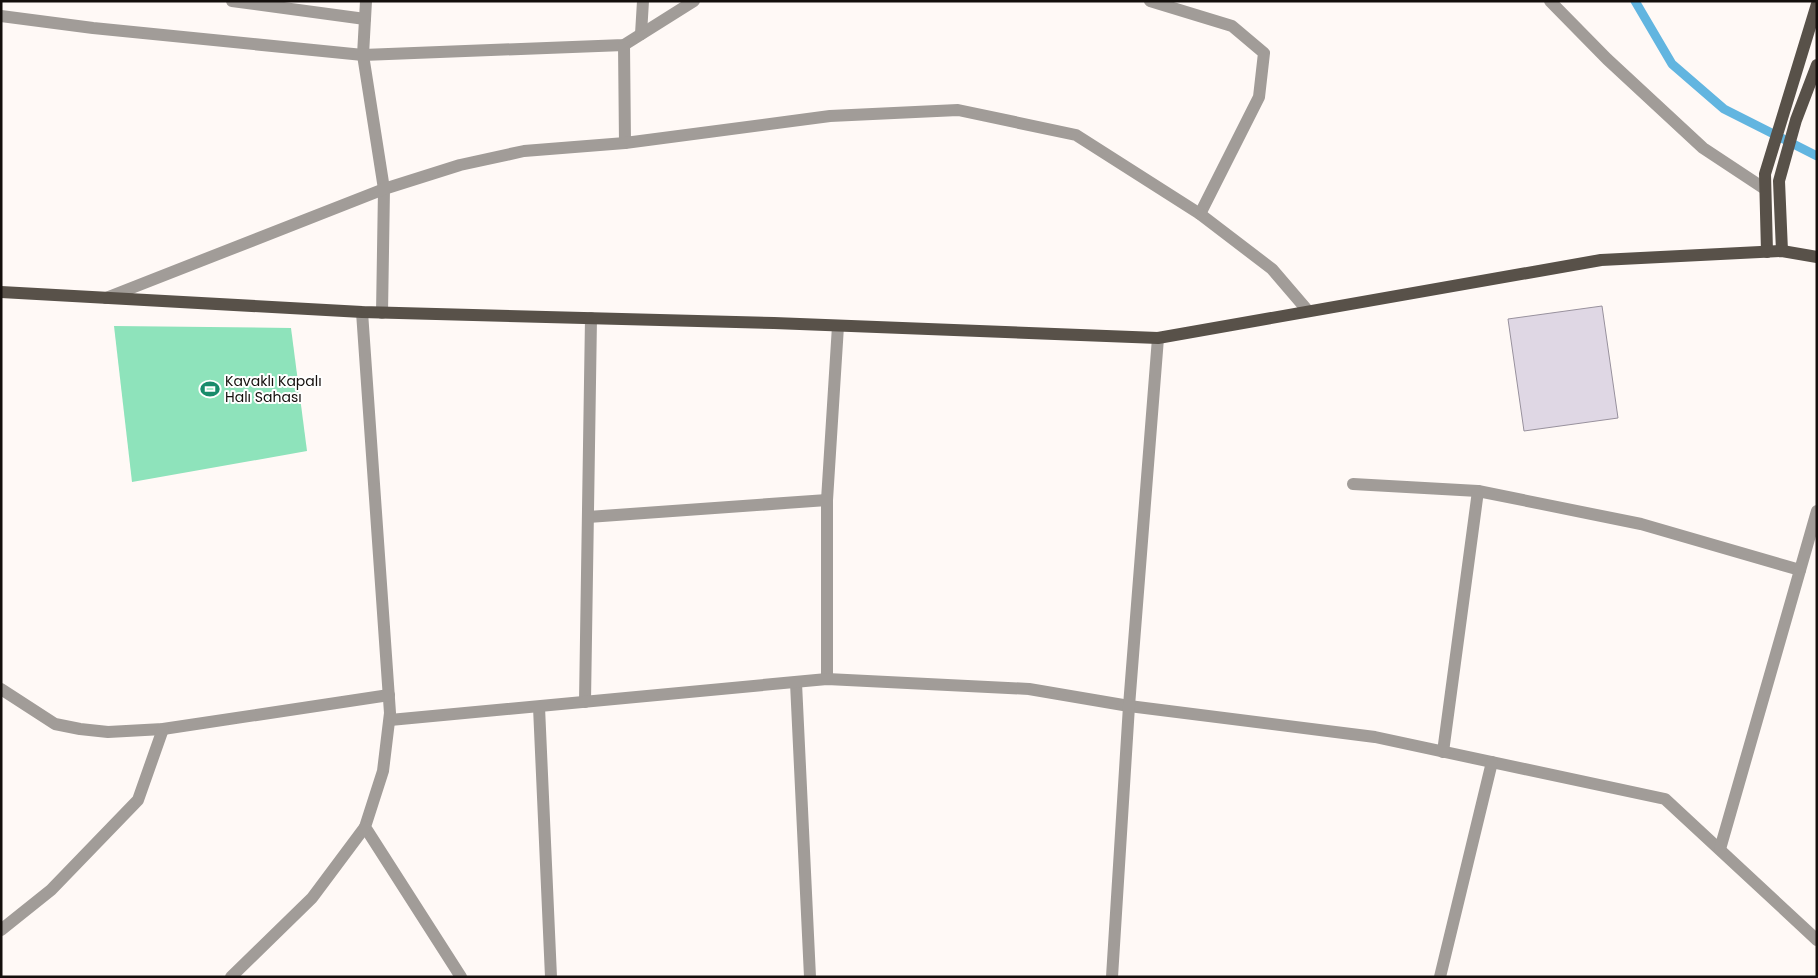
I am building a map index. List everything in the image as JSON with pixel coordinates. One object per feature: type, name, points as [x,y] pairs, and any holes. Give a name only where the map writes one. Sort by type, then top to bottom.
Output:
[{"type":"main road","points":[[1767,252],[1765,174],[1782,113],[1817,4]]},
{"type":"main road","points":[[1782,251],[1779,181],[1796,120],[1817,65]]},
{"type":"main road","points":[[1,292],[362,312],[838,326],[1158,338],[1601,260],[1782,251],[1817,257]]},
{"type":"street","points":[[232,1],[365,20]]},
{"type":"street","points":[[366,1],[363,55],[384,189],[382,312]]},
{"type":"street","points":[[641,34],[643,1]]},
{"type":"street","points":[[1,16],[93,28],[363,55],[624,45],[694,1]]},
{"type":"street","points":[[1150,1],[1232,26],[1264,53],[1260,97],[1200,214]]},
{"type":"street","points":[[1550,1],[1607,59],[1703,148],[1765,189]]},
{"type":"street","points":[[624,45],[625,144]]},
{"type":"street","points":[[106,298],[384,189],[460,165],[524,151],[625,144],[830,116],[958,110],[1076,135],[1200,214],[1272,270],[1308,311]]},
{"type":"street","points":[[230,977],[312,898],[366,827],[383,771],[390,720],[389,695],[362,312]]},
{"type":"street","points":[[585,702],[591,318]]},
{"type":"street","points":[[827,679],[827,500],[838,326]]},
{"type":"street","points":[[1112,977],[1129,706],[1158,338]]},
{"type":"street","points":[[1353,484],[1478,491],[1641,524],[1800,570]]},
{"type":"street","points":[[1443,752],[1478,491]]},
{"type":"street","points":[[588,517],[827,500]]},
{"type":"street","points":[[1720,849],[1817,511]]},
{"type":"street","points":[[390,720],[827,679],[1029,688],[1129,706],[1375,737],[1665,799],[1817,940]]},
{"type":"street","points":[[796,683],[810,977]]},
{"type":"street","points":[[1,689],[55,724],[108,732],[163,729],[389,695]]},
{"type":"street","points":[[539,707],[551,977]]},
{"type":"street","points":[[1,930],[51,890],[138,800],[163,729]]},
{"type":"street","points":[[1440,977],[1492,762]]},
{"type":"street","points":[[366,827],[460,977]]},
{"type":"green space","name":"Kavaklı Kapalı Halı Sahası","points":[[114,326],[291,328],[307,451],[132,482]]},
{"type":"building","points":[[1602,306],[1618,418],[1524,431],[1508,319]]},
{"type":"waterway","points":[[1635,1],[1672,64],[1724,109],[1817,156]]},
{"type":"place","name":"Kavaklı Kapalı Halı Sahası","points":[[210,389]]}]
